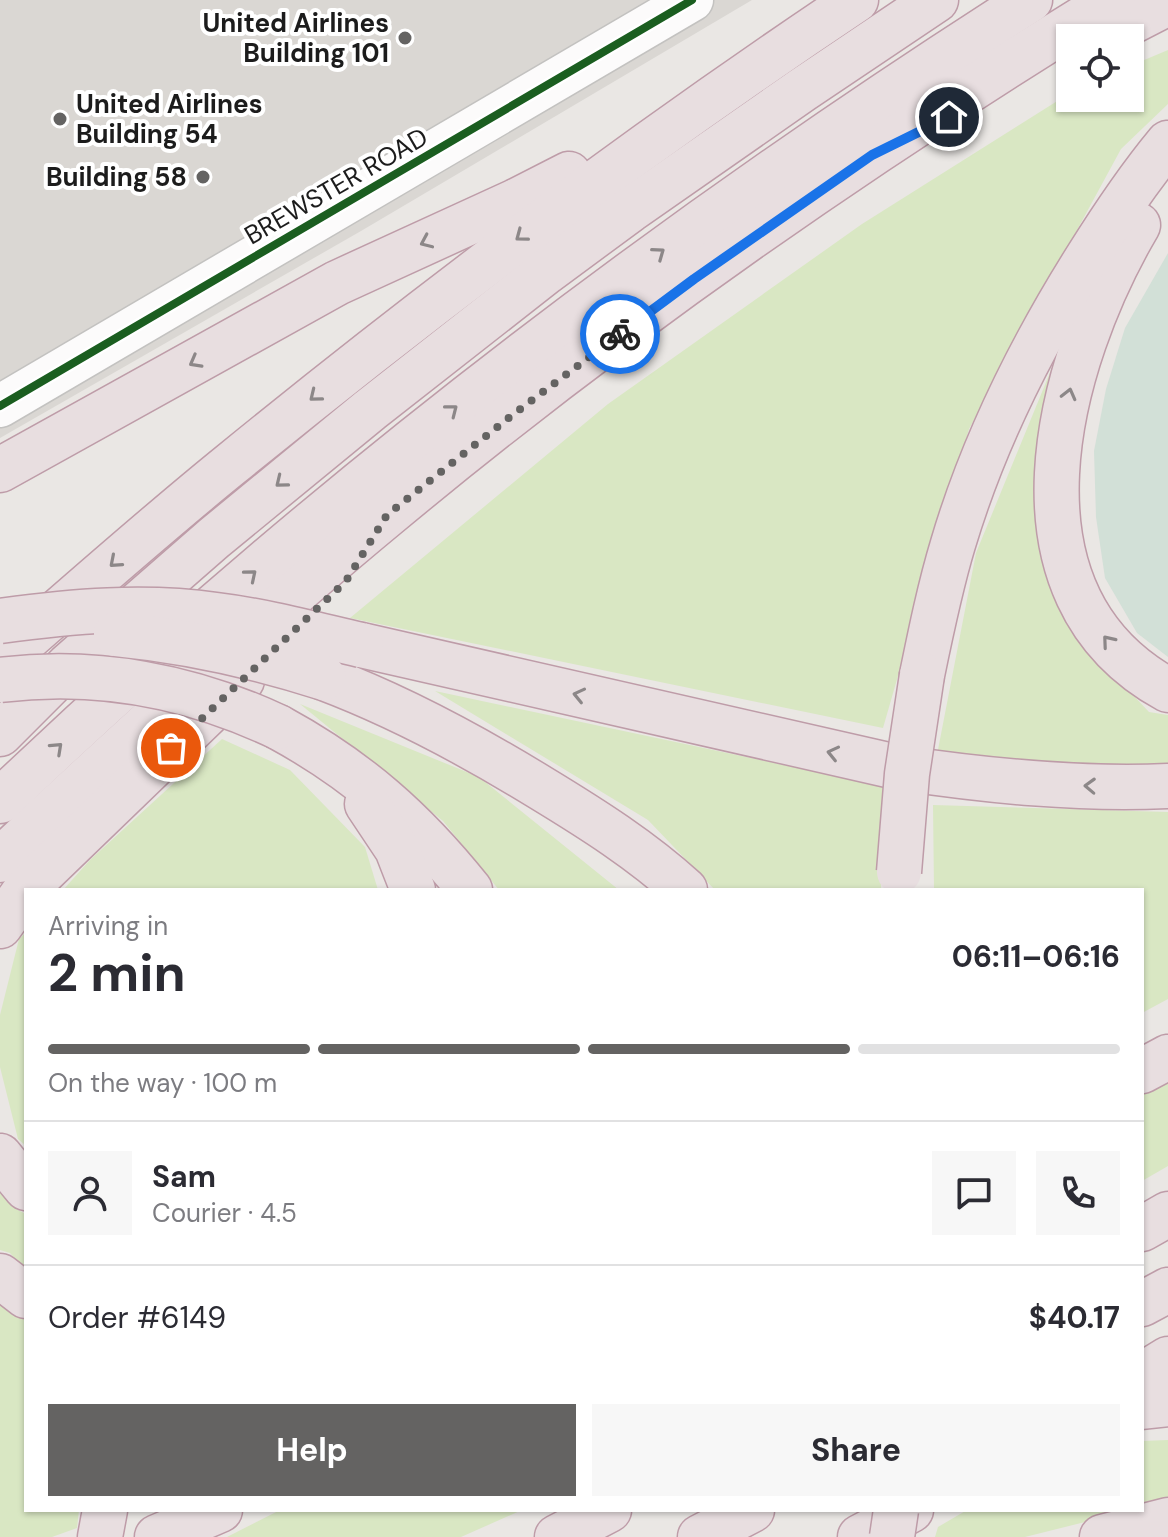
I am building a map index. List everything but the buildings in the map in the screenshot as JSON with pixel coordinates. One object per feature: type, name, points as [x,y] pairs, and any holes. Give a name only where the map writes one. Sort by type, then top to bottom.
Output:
[{"type":"highway","points":[[0,662],[227,467],[449,291],[640,148],[856,0]]},
{"type":"highway","points":[[0,734],[68,666],[214,538],[370,410],[630,210],[936,0]]},
{"type":"highway","points":[[0,801],[238,586],[458,405],[608,290],[785,162],[1030,0]]},
{"type":"highway","points":[[0,860],[155,717],[387,515],[511,416],[694,279],[872,155],[1113,0]]},
{"type":"highway","points":[[1127,24],[1168,3]]},
{"type":"highway","points":[[12,464],[337,283],[555,181],[812,29]]},
{"type":"highway","points":[[872,155],[1027,80],[1056,62]]},
{"type":"highway","points":[[899,881],[907,774],[922,675],[953,544],[975,481],[1000,419],[1068,289],[1120,207],[1168,143]]},
{"type":"highway","points":[[1168,174],[1133,232],[1089,327],[1062,421],[1057,470],[1061,544],[1084,607],[1123,659],[1168,690]]},
{"type":"highway","points":[[29,888],[346,581],[387,515]]},
{"type":"highway","points":[[0,698],[133,587],[214,538]]},
{"type":"highway","points":[[0,621],[90,611],[170,611],[218,615],[267,623],[901,768],[1048,785],[1168,786]]},
{"type":"highway","points":[[0,627],[76,630],[172,641],[269,661],[364,693],[455,737],[502,764],[616,835],[683,888]]},
{"type":"highway","points":[[0,680],[69,677],[142,683],[215,701],[278,727],[337,762],[386,800],[421,833],[468,888]]},
{"type":"highway","points":[[278,727],[321,757],[364,800],[397,849],[412,888]]},
{"type":"highway","points":[[502,764],[568,812],[649,888]]},
{"type":"highway","points":[[0,926],[24,893]]},
{"type":"highway","points":[[1144,1070],[1168,1057]]},
{"type":"highway","points":[[0,1156],[24,1186]]},
{"type":"highway","points":[[1144,1229],[1168,1216]]},
{"type":"highway","points":[[0,1276],[24,1294]]},
{"type":"highway","points":[[1144,1303],[1168,1290]]},
{"type":"highway","points":[[1144,1374],[1168,1359]]},
{"type":"highway","points":[[1144,1407],[1168,1404]]},
{"type":"highway","points":[[100,1537],[105,1512]]},
{"type":"highway","points":[[141,1537],[150,1512]]},
{"type":"highway","points":[[157,1537],[215,1512]]},
{"type":"highway","points":[[557,1537],[605,1512]]},
{"type":"highway","points":[[700,1537],[748,1512]]},
{"type":"highway","points":[[859,1512],[858,1537],[907,1512]]},
{"type":"highway","points":[[892,1537],[896,1512]]},
{"type":"highway","points":[[1102,1537],[1168,1520]]},
{"type":"street","name":"BREWSTER ROAD","points":[[0,406],[692,0]]},
{"type":"shaded area","points":[[0,0],[752,0],[361,231],[0,438]]},
{"type":"shaded area","points":[[1168,253],[1168,657],[1137,633],[1105,578],[1096,517],[1094,451],[1106,389],[1125,328]]},
{"type":"green space","points":[[1168,50],[1168,104],[1121,149],[969,429],[883,728],[350,618],[608,404],[862,224],[1056,102],[1056,112],[1144,112],[1144,60]]},
{"type":"green space","points":[[1076,309],[1039,523],[1073,631],[1149,712],[1168,715],[1168,765],[1135,770],[936,760],[976,553]]},
{"type":"green space","points":[[435,691],[883,786],[881,888],[713,888],[648,820]]},
{"type":"green space","points":[[300,704],[479,777],[617,888],[497,888],[443,821]]},
{"type":"green space","points":[[222,739],[290,770],[365,847],[377,888],[65,888],[90,860]]},
{"type":"green space","points":[[933,805],[1168,812],[1168,999],[1144,1012],[1144,888],[934,888]]},
{"type":"green space","points":[[24,934],[24,1144],[18,1139],[0,1067],[0,1015],[19,939]]},
{"type":"green space","points":[[1168,1074],[1168,1166],[1144,1180],[1144,1087]]},
{"type":"green space","points":[[0,1181],[16,1209],[24,1213],[24,1269],[10,1253],[0,1250]]},
{"type":"green space","points":[[0,1298],[24,1315],[24,1512],[79,1512],[77,1528],[52,1537],[0,1537]]},
{"type":"green space","points":[[1168,1440],[1168,1501],[1144,1507],[1144,1441]]},
{"type":"green space","points":[[276,1512],[517,1512],[461,1537],[227,1537]]},
{"type":"green space","points":[[964,1512],[1125,1512],[1025,1537],[935,1537],[938,1527]]},
{"type":"cycle path","points":[[0,406],[692,0]]},
{"type":"way so far","points":[[171,748],[346,581],[387,515],[620,334]]},
{"type":"place","name":"United Airlines Building 101","points":[[405,38]]},
{"type":"place","name":"United Airlines Building 54","points":[[60,119]]},
{"type":"place","name":"Building 58","points":[[203,177]]},
{"type":"route","points":[[620,334],[872,155],[949,117]]}]
